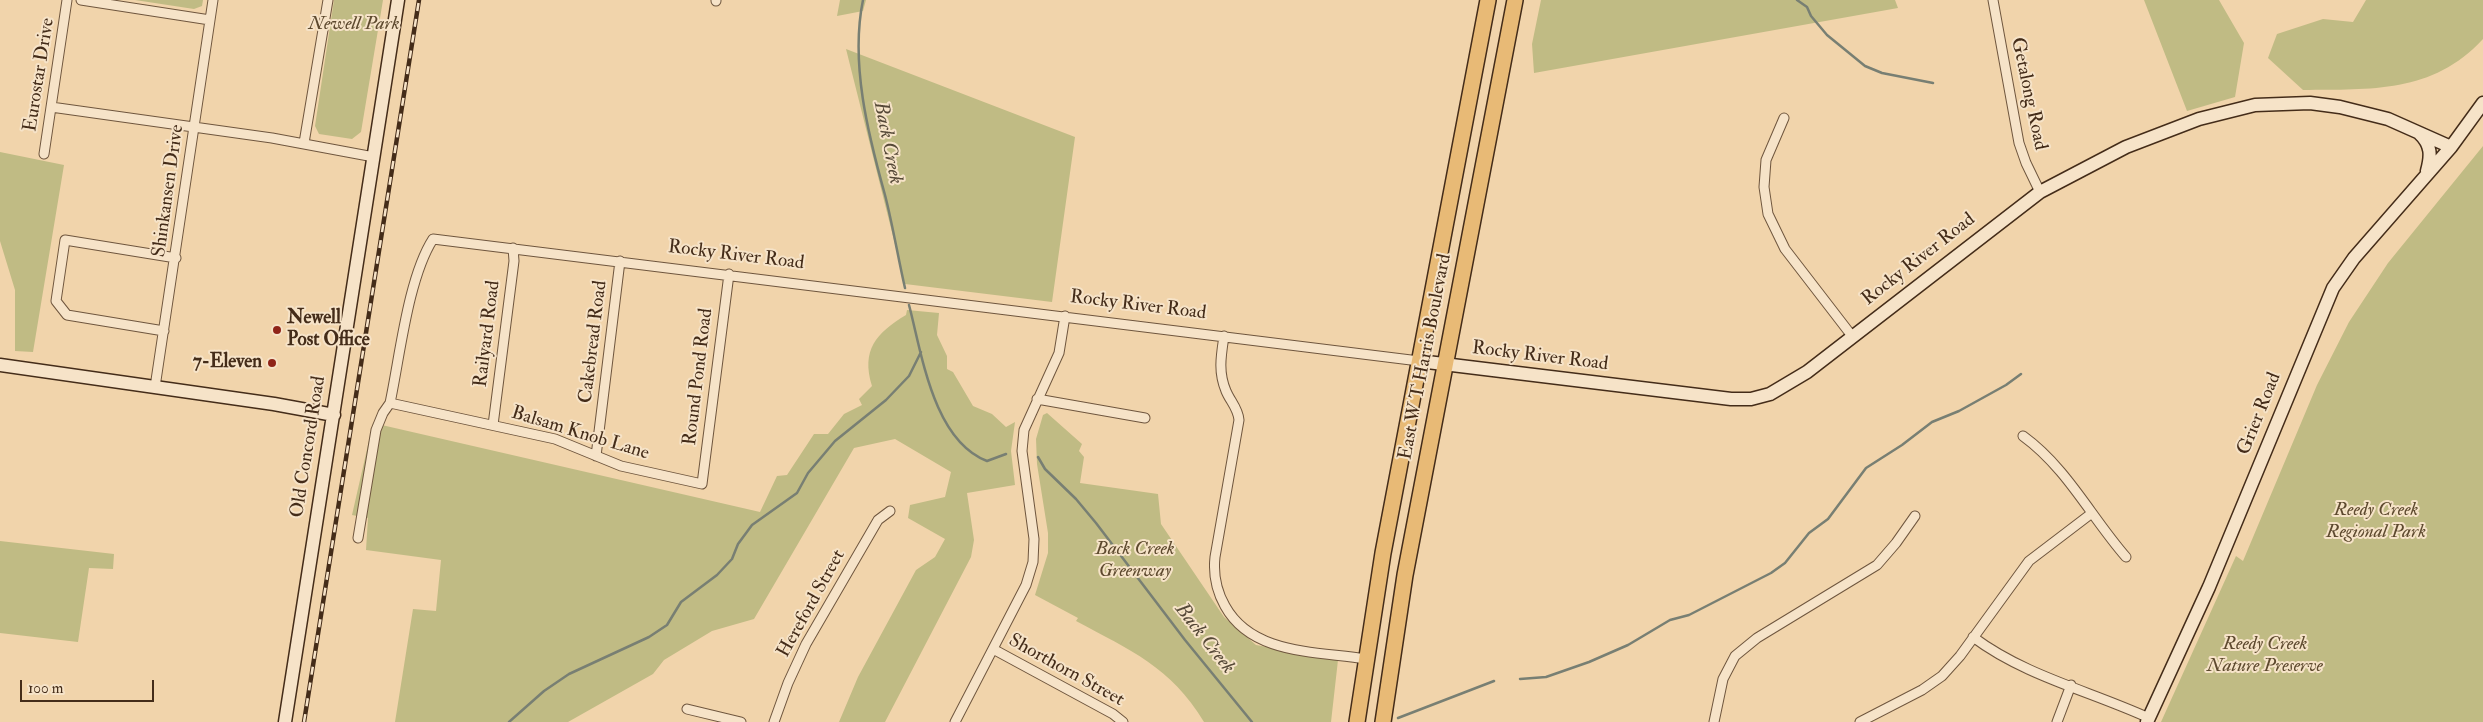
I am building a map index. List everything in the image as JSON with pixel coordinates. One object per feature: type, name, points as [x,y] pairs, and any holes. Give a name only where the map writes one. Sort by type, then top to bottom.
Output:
[{"type":"main road","name":"East W T Harris Boulevard","points":[[1357,722],[1366,659],[1419,361],[1488,0]]},
{"type":"main road","name":"East W T Harris Boulevard","points":[[1383,722],[1398,616],[1515,0]]},
{"type":"street","name":"Eurostar Drive","points":[[44,154],[67,0]]},
{"type":"street","points":[[82,0],[210,20]]},
{"type":"street","name":"Shinkansen Drive","points":[[155,387],[176,258],[213,0]]},
{"type":"street","points":[[304,143],[328,0]]},
{"type":"street","name":"Old Concord Road","points":[[285,722],[398,0]]},
{"type":"street","name":"Getalong Road","points":[[1992,0],[2019,143],[2040,192]]},
{"type":"street","name":"Rocky River Road","points":[[390,404],[412,295],[424,254],[433,239],[729,274],[1698,396],[1751,399],[1770,394],[1786,386],[2040,192],[2108,156],[2150,137],[2199,119],[2255,105],[2310,103],[2366,112],[2416,130],[2451,147]]},
{"type":"street","points":[[2451,147],[2483,103]]},
{"type":"street","points":[[51,107],[304,143],[374,157]]},
{"type":"street","points":[[1784,118],[1766,160],[1764,187],[1768,214],[1785,249],[1852,336]]},
{"type":"street","points":[[2416,130],[2426,139],[2429,146],[2431,157],[2426,174]]},
{"type":"street","name":"Grier Road","points":[[2148,720],[2209,587],[2333,288],[2354,258],[2451,147]]},
{"type":"street","points":[[164,331],[67,315],[56,301],[65,240],[176,258]]},
{"type":"street","name":"Railyard Road","points":[[493,425],[514,261],[513,248]]},
{"type":"street","name":"Cakebread Road","points":[[596,456],[620,261]]},
{"type":"street","name":"Round Pond Road","points":[[702,484],[729,274]]},
{"type":"street","points":[[955,722],[1026,585],[1033,562],[1034,531],[1022,451],[1024,430],[1059,353],[1065,316]]},
{"type":"street","points":[[1224,336],[1220,374],[1227,394],[1237,410],[1239,420],[1215,557],[1215,576],[1219,595],[1239,626],[1264,642],[1366,659]]},
{"type":"street","points":[[0,365],[274,404],[334,415]]},
{"type":"street","points":[[1037,400],[1145,418]]},
{"type":"street","points":[[358,538],[376,430],[382,413],[390,404]]},
{"type":"street","name":"Balsam Knob Lane","points":[[390,404],[555,439],[621,466],[702,484]]},
{"type":"street","points":[[2023,436],[2040,449],[2068,479],[2126,557]]},
{"type":"street","name":"Hereford Street","points":[[774,722],[788,683],[806,644],[878,520],[890,511]]},
{"type":"street","points":[[1865,721],[1922,690],[1942,676],[1973,638],[2029,561],[2092,513]]},
{"type":"street","points":[[1714,722],[1723,679],[1735,656],[1757,638],[1877,566],[1915,516]]},
{"type":"street","points":[[1973,638],[2027,670],[2071,685],[2148,720]]},
{"type":"street","name":"Shorthorn Street","points":[[993,649],[1114,714],[1124,722]]},
{"type":"street","points":[[2057,722],[2071,685]]},
{"type":"street","points":[[687,709],[741,722]]},
{"type":"green space","points":[[135,0],[203,0],[202,6],[194,9]]},
{"type":"green space","name":"Newell Park","points":[[334,0],[383,0],[361,132],[352,139],[319,134],[315,126]]},
{"type":"green space","points":[[840,0],[866,0],[863,11],[837,16]]},
{"type":"green space","points":[[1541,0],[1895,0],[1898,8],[1534,73],[1532,44]]},
{"type":"green space","points":[[2144,0],[2219,0],[2244,43],[2235,97],[2187,111]]},
{"type":"green space","points":[[2366,0],[2483,0],[2483,39],[2463,57],[2443,70],[2422,79],[2376,88],[2303,90],[2268,58],[2277,34],[2323,19],[2353,22]]},
{"type":"green space","points":[[846,49],[1075,137],[1052,302],[905,284]]},
{"type":"green space","name":"Reedy Creek Regional Park","points":[[2483,146],[2483,722],[2161,722],[2236,556],[2243,561],[2317,385],[2349,322],[2388,263]]},
{"type":"green space","points":[[0,152],[64,165],[33,352],[15,351],[15,290],[0,241]]},
{"type":"green space","points":[[907,310],[939,313],[937,335],[947,356],[947,369],[953,372],[973,406],[992,414],[1006,427],[1015,422],[1011,451],[1015,485],[967,493],[974,540],[971,557],[885,722],[839,722],[858,677],[916,570],[935,557],[945,539],[908,518],[910,505],[945,497],[951,472],[895,439],[854,448],[754,619],[712,631],[664,660],[653,674],[568,722],[395,722],[413,609],[436,611],[441,560],[366,550],[368,518],[352,515],[373,423],[760,512],[777,476],[787,475],[814,434],[828,434],[844,414],[862,405],[859,399],[872,386],[868,362],[870,352],[879,336],[906,315]]},
{"type":"green space","name":"Back Creek Greenway","points":[[1047,413],[1082,444],[1079,451],[1084,457],[1080,483],[1158,494],[1161,524],[1224,617],[1256,645],[1338,660],[1331,722],[1204,722],[1178,687],[1148,662],[1132,651],[1076,621],[1078,618],[1035,595],[1048,553],[1048,533],[1037,464],[1036,439],[1043,415]]},
{"type":"green space","points":[[0,541],[114,554],[113,569],[89,568],[78,642],[0,633]]},
{"type":"waterway","name":"Back Creek","points":[[863,0],[859,48],[863,98],[905,288]]},
{"type":"waterway","points":[[1797,0],[1807,7],[1811,16],[1827,35],[1865,66],[1882,73],[1933,83]]},
{"type":"waterway","name":"Back Creek","points":[[909,305],[933,394],[942,415],[954,435],[969,450],[987,461],[1006,454]]},
{"type":"waterway","points":[[509,722],[544,691],[569,674],[649,637],[667,625],[681,602],[717,575],[732,559],[738,544],[752,525],[797,493],[808,473],[835,441],[886,400],[909,376],[921,352]]},
{"type":"waterway","points":[[1520,679],[1546,677],[1589,662],[1628,645],[1670,620],[1689,615],[1771,573],[1785,563],[1809,533],[1828,519],[1866,468],[1902,445],[1932,422],[1959,411],[2006,385],[2021,374]]},
{"type":"waterway","name":"Back Creek","points":[[1038,457],[1045,469],[1076,499],[1096,523],[1185,640],[1252,722]]},
{"type":"waterway","points":[[1398,718],[1494,681]]},
{"type":"railway","points":[[304,722],[419,0]]},
{"type":"place","name":"Newell Post Office","points":[[277,330]]},
{"type":"place","name":"7-Eleven","points":[[272,363]]},
{"type":"park label","name":"Reedy Creek Nature Preserve","points":[[2265,656]]}]
